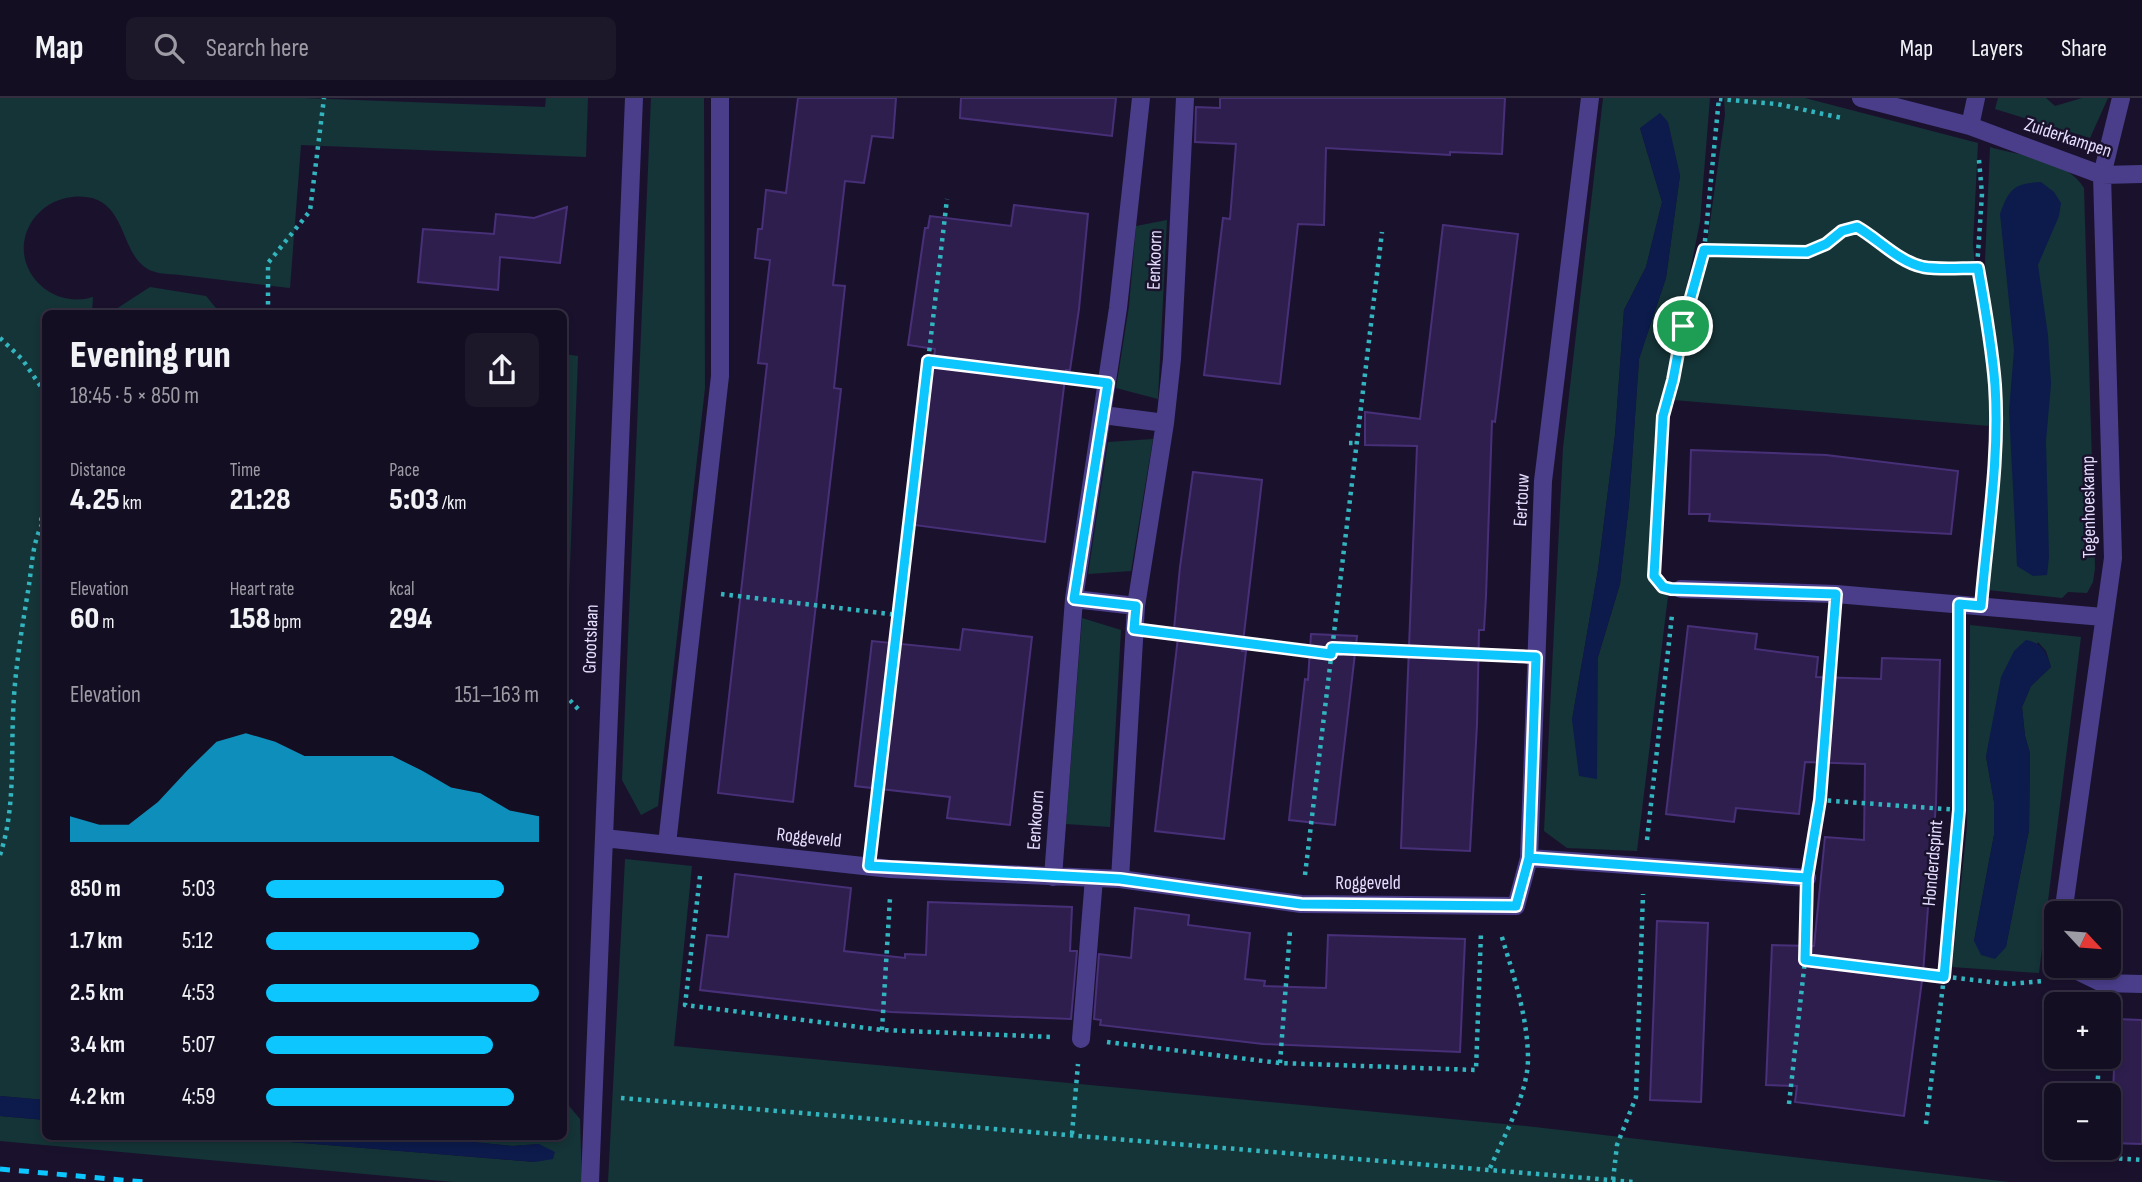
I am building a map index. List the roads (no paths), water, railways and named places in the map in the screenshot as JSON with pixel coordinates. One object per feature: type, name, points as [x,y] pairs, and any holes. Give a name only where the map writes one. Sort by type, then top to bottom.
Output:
[{"type":"street","name":"Grootslaan","points":[[590,1182],[634,98]]},
{"type":"street","points":[[667,844],[720,376],[720,98]]},
{"type":"street","name":"Eenkoorn","points":[[1053,877],[1074,599],[1108,383],[1141,98]]},
{"type":"street","name":"Eenkoorn","points":[[1120,879],[1136,606],[1165,423],[1172,359],[1185,98]]},
{"type":"street","name":"Eertouw","points":[[1516,906],[1529,858],[1543,481],[1590,98]]},
{"type":"street","name":"Zuiderkampen","points":[[1861,98],[1978,129],[2102,175],[2142,174]]},
{"type":"street","points":[[1976,98],[1978,129]]},
{"type":"street","name":"Tegenhoeskamp","points":[[2065,901],[2113,558],[2102,175],[2121,98]]},
{"type":"street","points":[[1103,415],[1165,423]]},
{"type":"street","points":[[1681,589],[1836,594],[2103,617]]},
{"type":"street","points":[[1074,599],[1136,606]]},
{"type":"street","name":"Roggeveld","points":[[604,838],[891,869],[1120,879],[1297,903],[1516,906]]},
{"type":"street","points":[[1529,858],[1807,878]]},
{"type":"street","points":[[1081,1039],[1094,878]]},
{"type":"street","points":[[2091,978],[2102,983],[2142,984]]},
{"type":"water","points":[[1660,113],[1668,122],[1680,175],[1666,278],[1639,359],[1629,504],[1620,584],[1598,657],[1597,779],[1579,776],[1572,720],[1598,570],[1615,435],[1624,310],[1646,267],[1662,202],[1640,128]]},
{"type":"water","points":[[2041,182],[2054,192],[2061,203],[2059,216],[2038,265],[2048,335],[2051,384],[2046,441],[2049,557],[2047,575],[2033,576],[2017,566],[2009,411],[2014,350],[2000,214],[2014,189],[2024,184]]},
{"type":"water","points":[[2026,640],[2043,649],[2051,667],[2031,686],[2022,707],[2030,753],[2029,830],[2006,947],[1995,959],[1981,955],[1974,941],[1994,835],[1994,802],[1986,756],[2001,677],[2014,651]]},
{"type":"water","points":[[0,1096],[42,1100],[42,1120],[0,1116]]},
{"type":"water","points":[[265,1140],[453,1140],[512,1146],[539,1144],[555,1152],[553,1159],[535,1162]]},
{"type":"railway","points":[[0,1169],[144,1182]]}]
